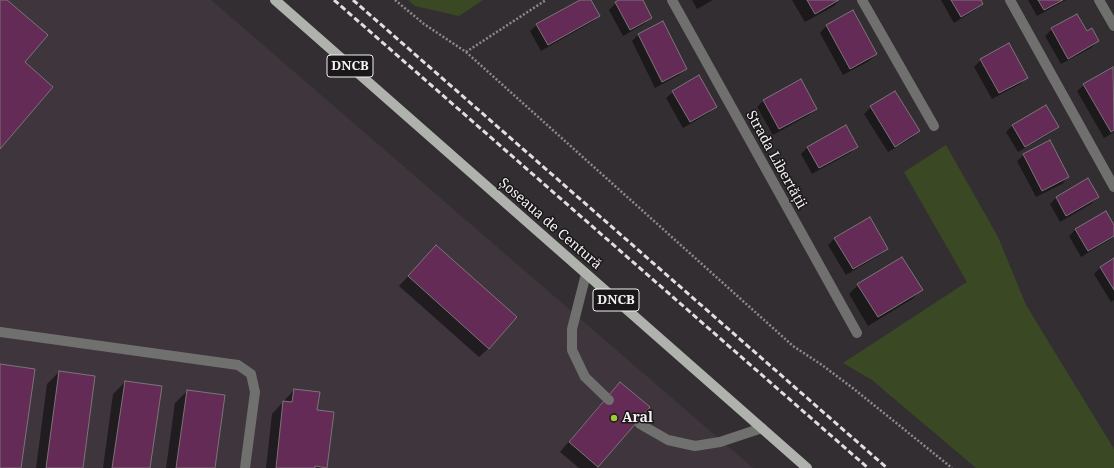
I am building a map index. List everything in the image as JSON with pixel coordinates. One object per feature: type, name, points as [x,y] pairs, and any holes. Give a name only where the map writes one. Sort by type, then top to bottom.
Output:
[{"type":"main road","name":"Șoseaua de Centură","points":[[275,0],[807,468]]},
{"type":"street","name":"Strada Libertății","points":[[672,0],[857,333]]},
{"type":"street","points":[[862,0],[934,126]]},
{"type":"street","points":[[1010,0],[1114,187]]},
{"type":"street","points":[[1099,0],[1114,26]]},
{"type":"street","points":[[586,274],[572,329],[572,350],[586,377],[609,400]]},
{"type":"street","points":[[0,332],[238,365],[251,374],[255,392],[245,468]]},
{"type":"street","points":[[640,424],[668,440],[695,446],[720,442],[762,428]]},
{"type":"path","points":[[395,0],[424,24],[466,52],[793,346],[854,389],[952,468]]},
{"type":"path","points":[[466,52],[546,0]]},
{"type":"shaded area","points":[[0,0],[211,0],[753,468],[0,468]]},
{"type":"green space","points":[[408,0],[483,0],[459,16],[415,6]]},
{"type":"green space","points":[[946,145],[998,237],[1026,305],[1114,449],[1114,468],[976,468],[872,380],[843,363],[967,282],[904,172]]},
{"type":"building","points":[[0,0],[7,0],[48,35],[25,62],[53,87],[0,149]]},
{"type":"building","points":[[580,0],[591,0],[600,16],[548,45],[536,24]]},
{"type":"building","points":[[619,0],[643,0],[652,18],[630,30],[615,2]]},
{"type":"building","points":[[807,0],[839,0],[815,14]]},
{"type":"building","points":[[951,0],[981,0],[983,4],[961,17]]},
{"type":"building","points":[[1038,0],[1063,0],[1044,10]]},
{"type":"building","points":[[853,10],[877,54],[850,69],[826,25]]},
{"type":"building","points":[[1077,14],[1087,31],[1092,28],[1099,41],[1068,59],[1051,28]]},
{"type":"building","points":[[663,21],[687,69],[662,82],[638,34]]},
{"type":"building","points":[[1009,43],[1028,78],[999,93],[980,59]]},
{"type":"building","points":[[1113,67],[1114,130],[1111,132],[1083,84]]},
{"type":"building","points":[[699,75],[717,107],[690,122],[672,91]]},
{"type":"building","points":[[801,79],[817,109],[779,129],[763,100]]},
{"type":"building","points":[[895,91],[920,131],[895,147],[870,106]]},
{"type":"building","points":[[1046,105],[1059,127],[1025,147],[1012,125]]},
{"type":"building","points":[[846,125],[858,147],[819,168],[807,147]]},
{"type":"building","points":[[1050,140],[1069,177],[1042,191],[1023,154]]},
{"type":"building","points":[[1088,178],[1099,197],[1066,216],[1056,197]]},
{"type":"building","points":[[1106,211],[1114,225],[1114,236],[1088,251],[1075,229]]},
{"type":"building","points":[[870,217],[888,249],[853,269],[834,238]]},
{"type":"building","points":[[436,245],[517,317],[489,349],[408,276]]},
{"type":"building","points":[[902,257],[923,290],[878,317],[857,284]]},
{"type":"building","points":[[1114,258],[1114,290],[1100,267]]},
{"type":"building","points":[[0,364],[35,369],[21,468],[0,468]]},
{"type":"building","points":[[59,371],[95,376],[83,468],[46,468]]},
{"type":"building","points":[[125,381],[162,386],[150,468],[112,468]]},
{"type":"building","name":"Aral","points":[[620,382],[650,407],[598,467],[569,442]]},
{"type":"building","points":[[294,389],[320,392],[317,410],[334,412],[327,468],[315,466],[315,468],[276,468],[283,401],[292,402]]},
{"type":"building","points":[[187,390],[225,395],[215,468],[176,468]]},
{"type":"railway","points":[[334,0],[868,468]]},
{"type":"railway","points":[[353,0],[887,468]]},
{"type":"place","name":"Aral","points":[[614,418]]}]
